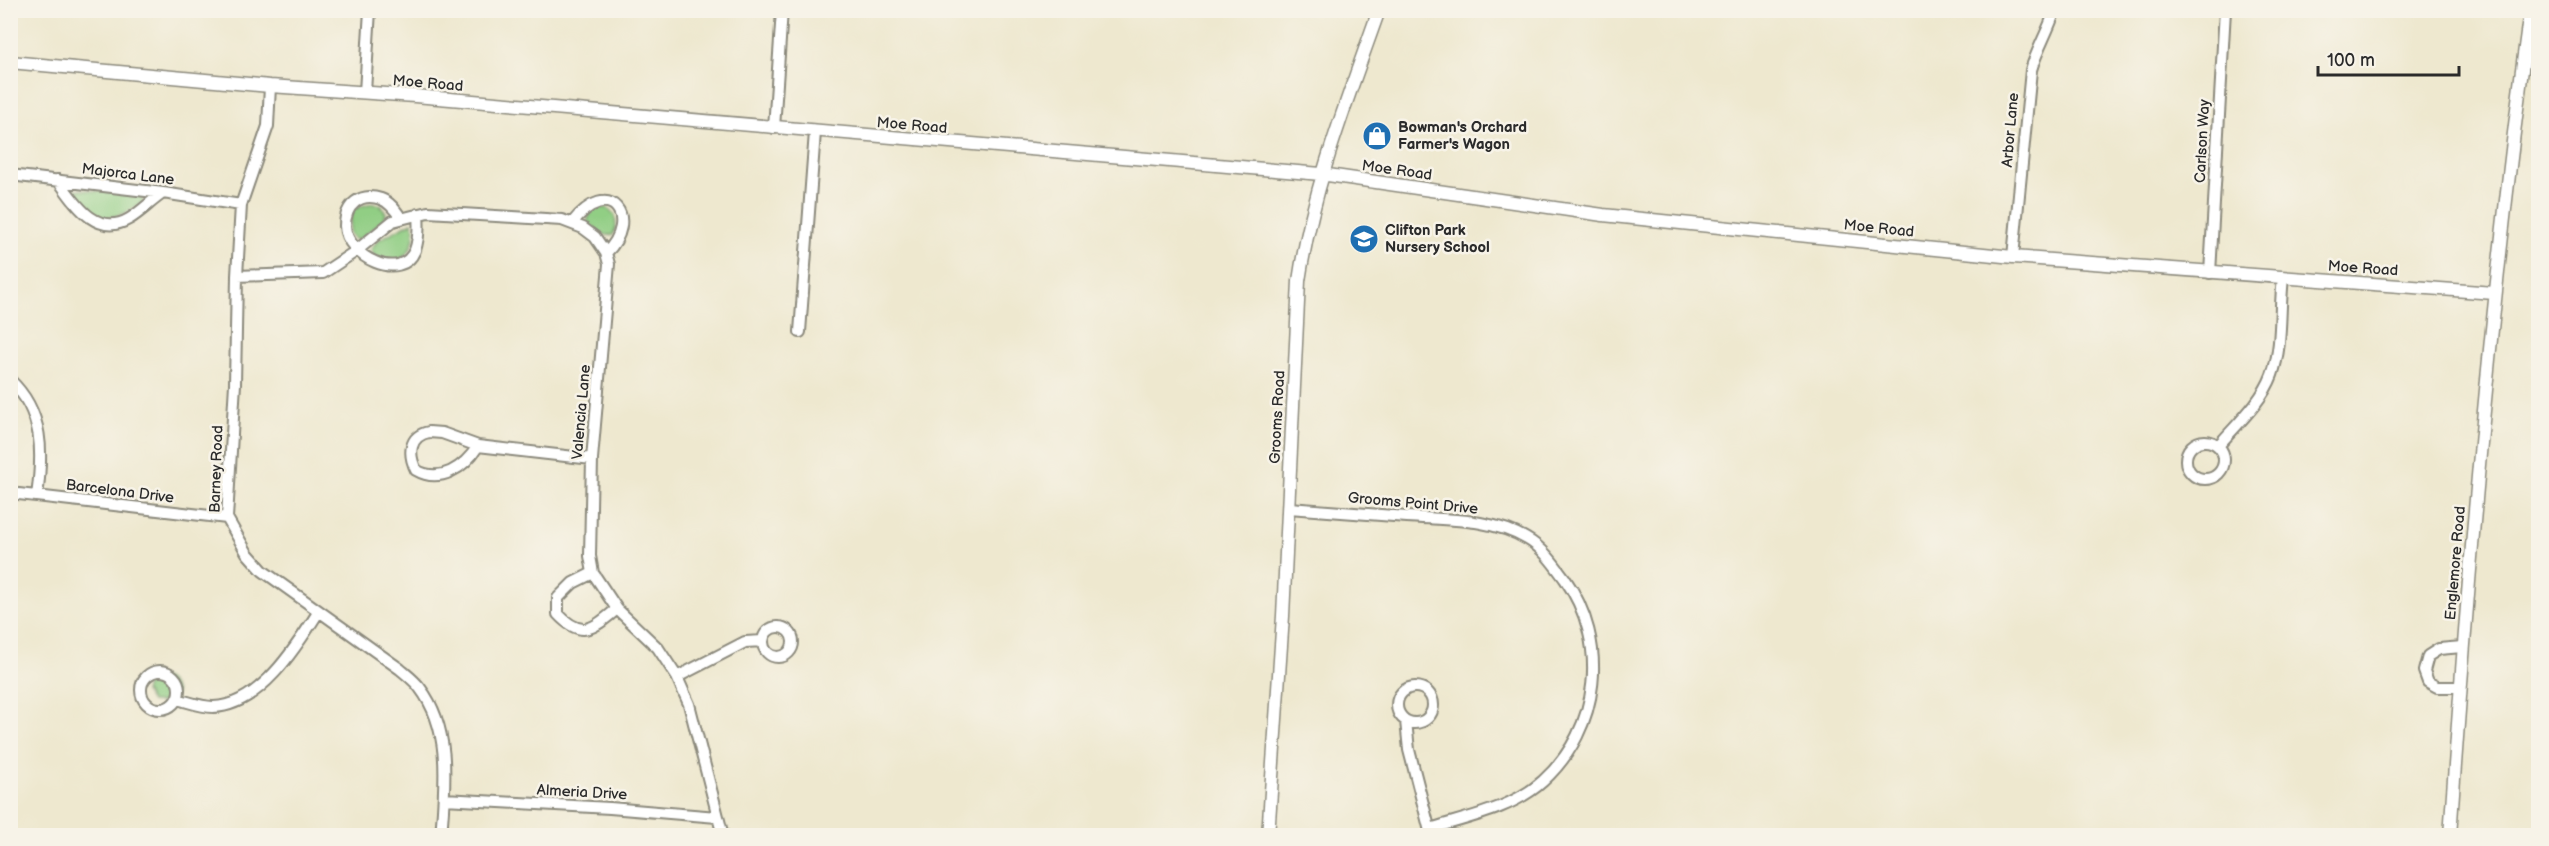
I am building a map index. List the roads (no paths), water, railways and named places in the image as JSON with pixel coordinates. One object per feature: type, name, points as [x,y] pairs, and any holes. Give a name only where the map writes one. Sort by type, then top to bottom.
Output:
[{"type":"street","points":[[365,93],[370,10]]},
{"type":"street","points":[[774,128],[782,10]]},
{"type":"street","name":"Grooms Road","points":[[1268,836],[1289,508],[1299,281],[1305,239],[1321,174],[1379,10]]},
{"type":"street","name":"Arbor Lane","points":[[2013,256],[2031,70],[2037,50],[2049,28],[2055,10]]},
{"type":"street","name":"Carlson Way","points":[[2210,273],[2225,10]]},
{"type":"street","points":[[2494,293],[2530,10]]},
{"type":"street","name":"Moe Road","points":[[10,62],[1321,174],[1603,215],[2013,256],[2210,273],[2494,293]]},
{"type":"street","name":"Barney Road","points":[[270,86],[268,126],[241,205],[235,384],[227,518],[247,553],[263,571],[400,669],[420,688],[440,727],[444,756],[441,836]]},
{"type":"street","points":[[800,332],[815,132]]},
{"type":"street","name":"Majorca Lane","points":[[10,175],[163,193],[241,205]]},
{"type":"street","points":[[58,180],[94,221],[109,225],[128,219],[163,193]]},
{"type":"street","points":[[401,218],[382,200],[370,198],[351,203],[345,214],[348,241],[356,251],[382,264],[392,266],[405,261],[415,250],[419,234],[418,214]]},
{"type":"street","points":[[237,276],[323,273],[356,251],[393,221],[428,212],[546,219],[572,223],[595,237],[606,254],[619,238],[622,224],[619,211],[607,201],[598,201],[582,211],[572,223]]},
{"type":"street","name":"Valencia Lane","points":[[606,254],[609,264],[592,459],[590,556],[593,573],[617,609],[658,648],[677,678],[689,704],[723,836]]},
{"type":"street","points":[[2218,446],[2257,401],[2272,377],[2276,358],[2283,278]]},
{"type":"street","name":"Englemore Road","points":[[2450,836],[2462,647],[2494,293]]},
{"type":"street","points":[[10,380],[26,397],[39,426],[41,450],[37,496]]},
{"type":"street","points":[[478,446],[466,461],[439,476],[424,475],[416,470],[411,460],[413,441],[423,433],[442,433],[478,446],[592,459]]},
{"type":"street","name":"Barcelona Drive","points":[[10,494],[227,518]]},
{"type":"street","name":"Grooms Point Drive","points":[[1289,508],[1467,521],[1500,528],[1527,539],[1546,554],[1570,587],[1582,609],[1594,657],[1593,682],[1590,707],[1571,747],[1543,781],[1512,803],[1431,832]]},
{"type":"street","points":[[593,573],[573,583],[558,598],[558,614],[569,625],[585,630],[596,627],[617,609]]},
{"type":"street","points":[[177,699],[214,707],[238,700],[262,685],[284,662],[319,611]]},
{"type":"street","points":[[677,678],[745,642],[763,641]]},
{"type":"street","points":[[2459,687],[2437,687],[2428,682],[2424,671],[2428,656],[2433,652],[2439,649],[2462,647]]},
{"type":"street","points":[[1406,721],[1409,750],[1431,832]]},
{"type":"street","name":"Almeria Drive","points":[[444,799],[610,808],[717,817]]},
{"type":"place","name":"Bowman's Orchard Farmer's Wagon","points":[[1377,136]]},
{"type":"place","name":"Clifton Park Nursery School","points":[[1364,239]]}]
